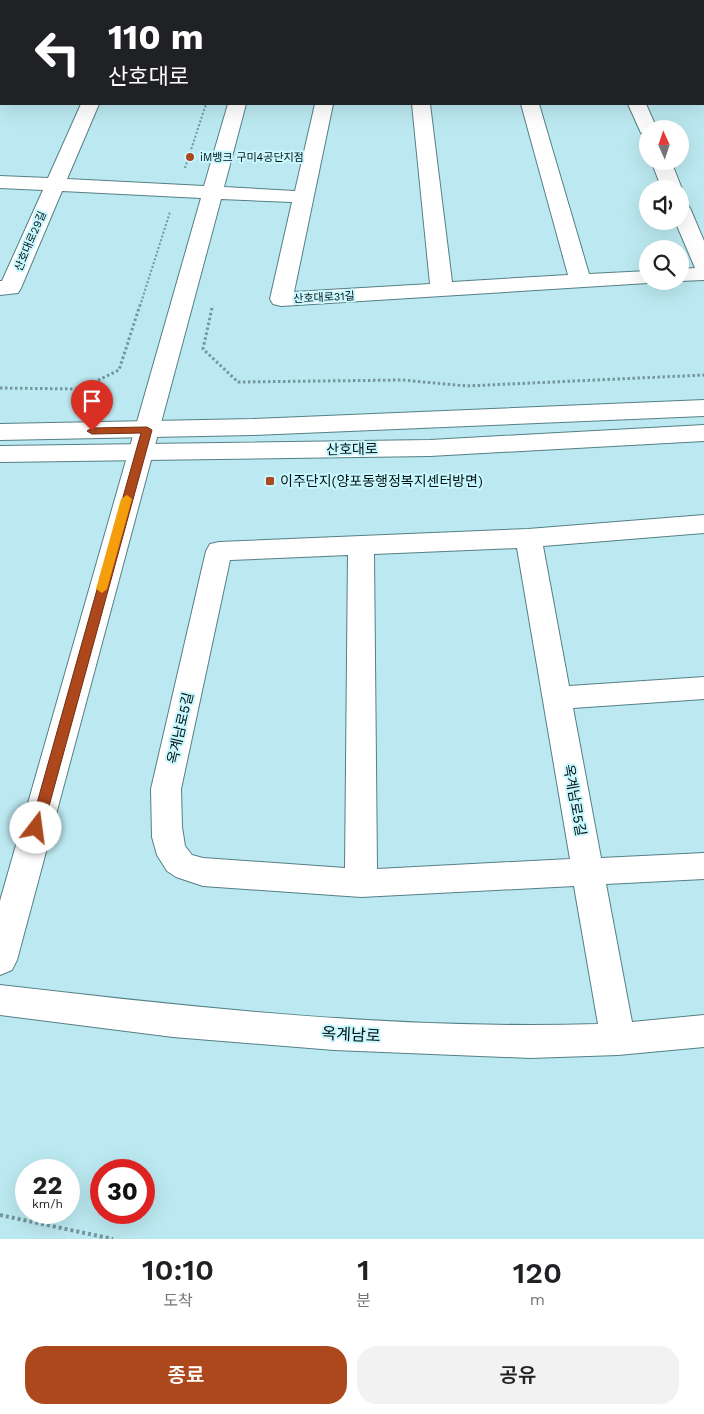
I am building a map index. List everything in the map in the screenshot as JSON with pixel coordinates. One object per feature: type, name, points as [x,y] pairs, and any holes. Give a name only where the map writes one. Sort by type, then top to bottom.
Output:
[{"type":"street","name":"산호대로29길","points":[[0,288],[10,288],[90,105]]},
{"type":"street","points":[[0,960],[237,105]]},
{"type":"street","name":"산호대로31길","points":[[324,105],[281,300],[639,278]]},
{"type":"street","points":[[421,105],[442,290]]},
{"type":"street","points":[[530,105],[580,281]]},
{"type":"street","points":[[637,105],[644,120]]},
{"type":"street","points":[[0,182],[304,197]]},
{"type":"street","points":[[689,230],[704,266]]},
{"type":"street","points":[[689,275],[704,274]]},
{"type":"street","name":"산호대로","points":[[0,454],[143,440],[704,408]]},
{"type":"street","name":"산호대로","points":[[0,432],[143,440],[430,448],[704,433]]},
{"type":"street","points":[[0,464],[51,461],[143,440]]},
{"type":"street","name":"옥계남로5길","points":[[704,524],[528,538],[220,552],[166,789],[165,818],[168,836],[178,862],[186,867],[203,872],[361,883],[704,866]]},
{"type":"street","name":"옥계남로5길","points":[[528,538],[618,1039]]},
{"type":"street","points":[[361,545],[361,883]]},
{"type":"street","points":[[556,698],[704,688]]},
{"type":"street","name":"옥계남로","points":[[0,1000],[173,1021],[334,1034],[530,1042],[618,1039],[704,1031]]},
{"type":"path","points":[[182,176],[206,105]]},
{"type":"path","points":[[0,388],[80,389],[119,370],[173,205]]},
{"type":"path","points":[[213,303],[203,349],[238,382],[402,380],[467,386],[704,375]]},
{"type":"path","points":[[0,1215],[113,1239]]},
{"type":"slow traffic","points":[[102,589],[127,499]]},
{"type":"place","name":"iM뱅크 구미4공단지점","points":[[190,157]]},
{"type":"place","name":"이주단지(양포동행정복지센터방면)","points":[[270,481]]},
{"type":"route","points":[[36,828],[147,430],[92,431]]}]
